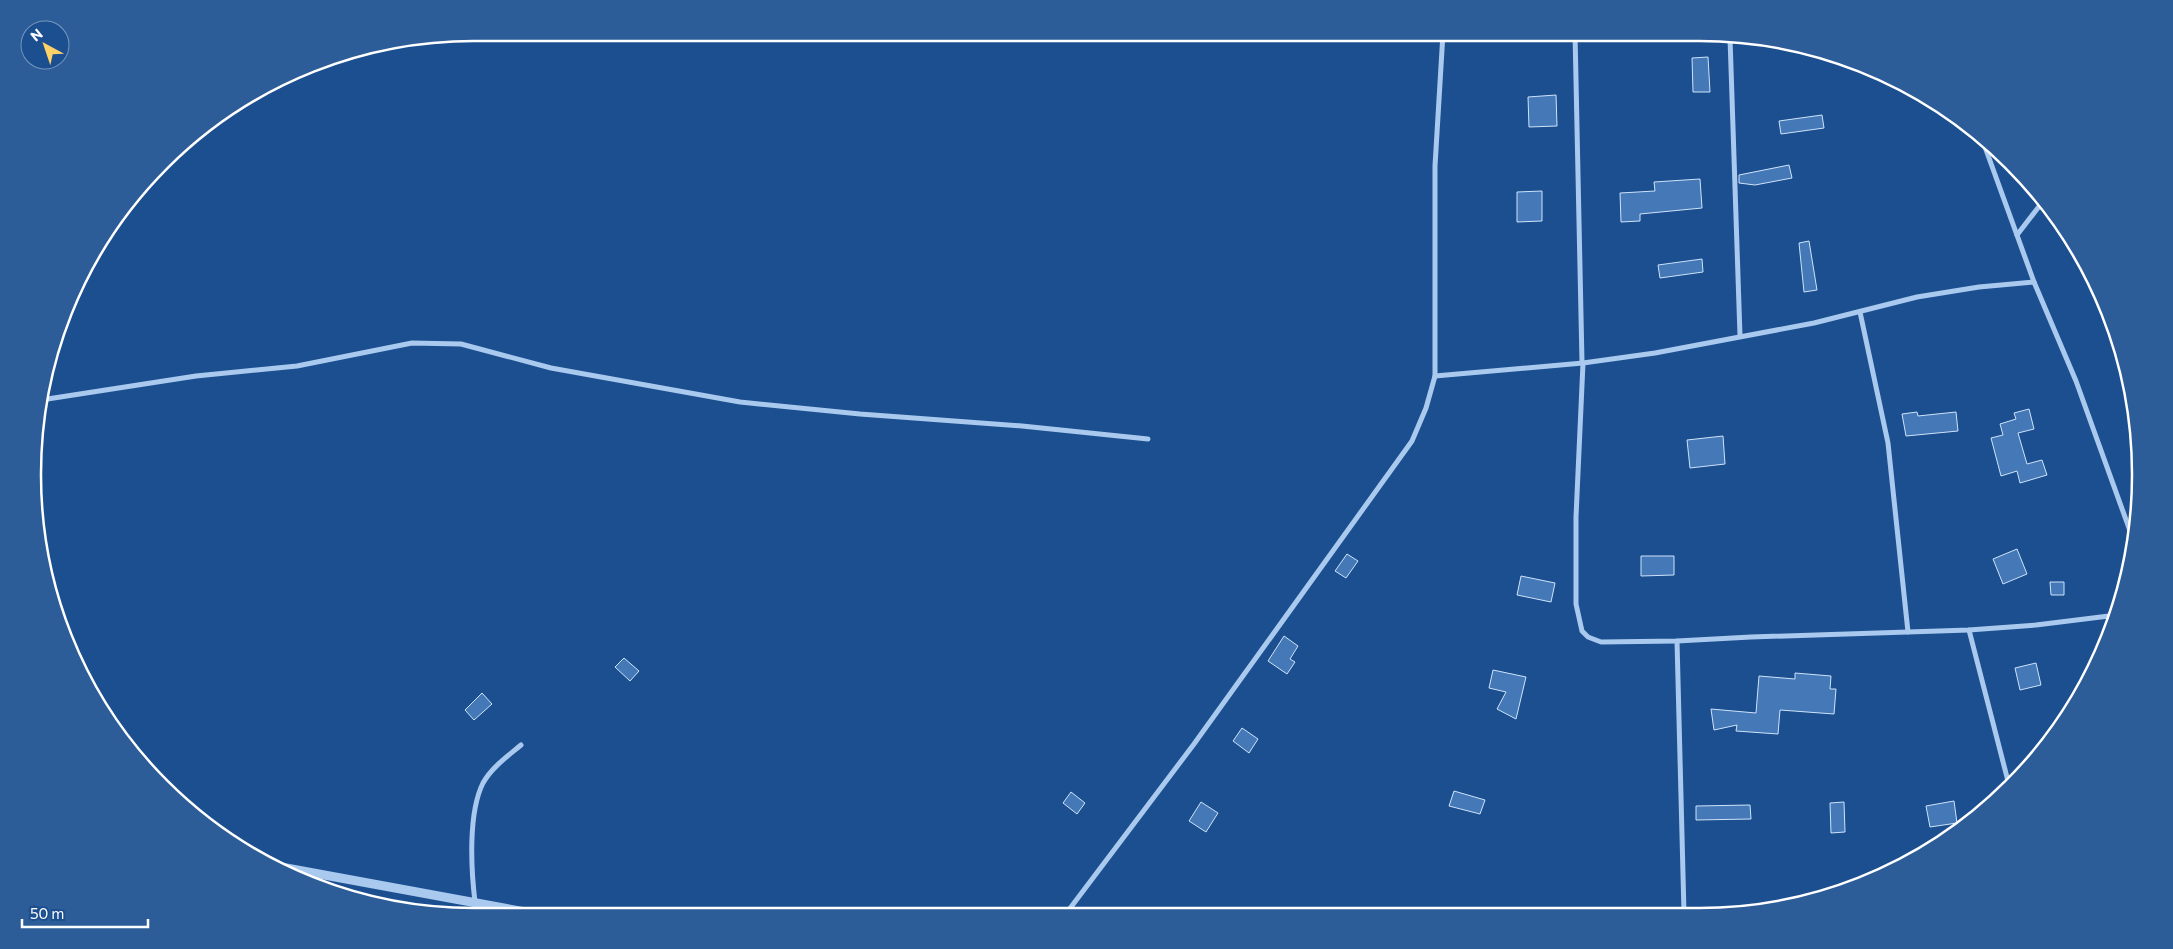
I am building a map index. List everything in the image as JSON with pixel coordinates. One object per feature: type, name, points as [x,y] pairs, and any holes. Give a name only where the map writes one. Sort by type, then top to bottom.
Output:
[{"type":"street","points":[[1070,908],[1194,744],[1412,441],[1426,408],[1435,376],[1435,166],[1442,41]]},
{"type":"street","points":[[1575,41],[1582,362],[1584,363],[1576,517],[1576,604],[1582,630],[1588,637],[1601,642],[1677,641],[1969,630],[2036,625],[2108,616]]},
{"type":"street","points":[[1730,42],[1735,243],[1740,336]]},
{"type":"street","points":[[1988,152],[2034,282],[2076,381],[2128,527]]},
{"type":"street","points":[[2017,235],[2039,207]]},
{"type":"street","points":[[1435,376],[1584,363],[1655,353],[1814,323],[1944,293],[2034,282]]},
{"type":"street","points":[[1860,312],[1888,443],[1908,632]]},
{"type":"street","points":[[48,399],[196,376],[297,366],[412,343],[461,344],[550,368],[740,402],[860,414],[1022,426],[1148,439]]},
{"type":"street","points":[[1969,630],[2007,778]]},
{"type":"street","points":[[1677,641],[1684,908]]},
{"type":"street","points":[[475,902],[471,865],[479,794],[492,770],[521,745]]},
{"type":"street","points":[[298,870],[506,908]]},
{"type":"building","points":[[1708,57],[1710,92],[1693,92],[1692,58]]},
{"type":"building","points":[[1556,95],[1557,126],[1529,127],[1528,97]]},
{"type":"building","points":[[1822,115],[1824,128],[1781,134],[1779,121]]},
{"type":"building","points":[[1789,165],[1792,178],[1755,185],[1739,183],[1739,175]]},
{"type":"building","points":[[1700,179],[1702,208],[1640,214],[1640,221],[1621,222],[1620,193],[1655,191],[1654,182]]},
{"type":"building","points":[[1542,191],[1542,221],[1517,222],[1517,192]]},
{"type":"building","points":[[1809,241],[1817,290],[1804,292],[1799,243]]},
{"type":"building","points":[[1702,259],[1703,272],[1660,278],[1658,265]]},
{"type":"building","points":[[2029,409],[2034,429],[2018,433],[2027,464],[2042,460],[2047,475],[2020,483],[2017,471],[2001,476],[1991,438],[2003,435],[2000,424],[2016,419],[2014,413]]},
{"type":"building","points":[[1917,412],[1918,416],[1956,412],[1958,431],[1906,436],[1902,414]]},
{"type":"building","points":[[1723,436],[1725,464],[1690,468],[1687,440]]},
{"type":"building","points":[[2017,549],[2027,574],[2003,584],[1993,559]]},
{"type":"building","points":[[1347,554],[1358,561],[1346,578],[1335,571]]},
{"type":"building","points":[[1641,556],[1674,556],[1674,575],[1641,576]]},
{"type":"building","points":[[1521,576],[1555,583],[1551,602],[1517,595]]},
{"type":"building","points":[[2050,582],[2064,582],[2064,595],[2051,595]]},
{"type":"building","points":[[1284,636],[1298,646],[1290,659],[1295,662],[1287,674],[1268,661]]},
{"type":"building","points":[[624,658],[639,671],[630,681],[615,667]]},
{"type":"building","points":[[2036,663],[2041,685],[2020,690],[2015,668]]},
{"type":"building","points":[[1493,670],[1526,677],[1516,719],[1497,709],[1506,692],[1489,688]]},
{"type":"building","points":[[1795,673],[1831,676],[1830,689],[1836,689],[1834,714],[1780,710],[1778,734],[1736,731],[1737,725],[1714,730],[1711,709],[1756,713],[1759,676],[1795,679]]},
{"type":"building","points":[[482,693],[492,704],[474,720],[465,710]]},
{"type":"building","points":[[1242,728],[1258,739],[1249,753],[1233,741]]},
{"type":"building","points":[[1454,791],[1485,800],[1480,814],[1449,806]]},
{"type":"building","points":[[1071,792],[1085,803],[1077,814],[1063,803]]},
{"type":"building","points":[[1954,801],[1957,822],[1930,827],[1926,806]]},
{"type":"building","points":[[1201,802],[1218,813],[1206,832],[1189,821]]},
{"type":"building","points":[[1844,802],[1845,832],[1831,833],[1830,803]]},
{"type":"building","points":[[1750,805],[1751,819],[1696,820],[1696,806]]}]
